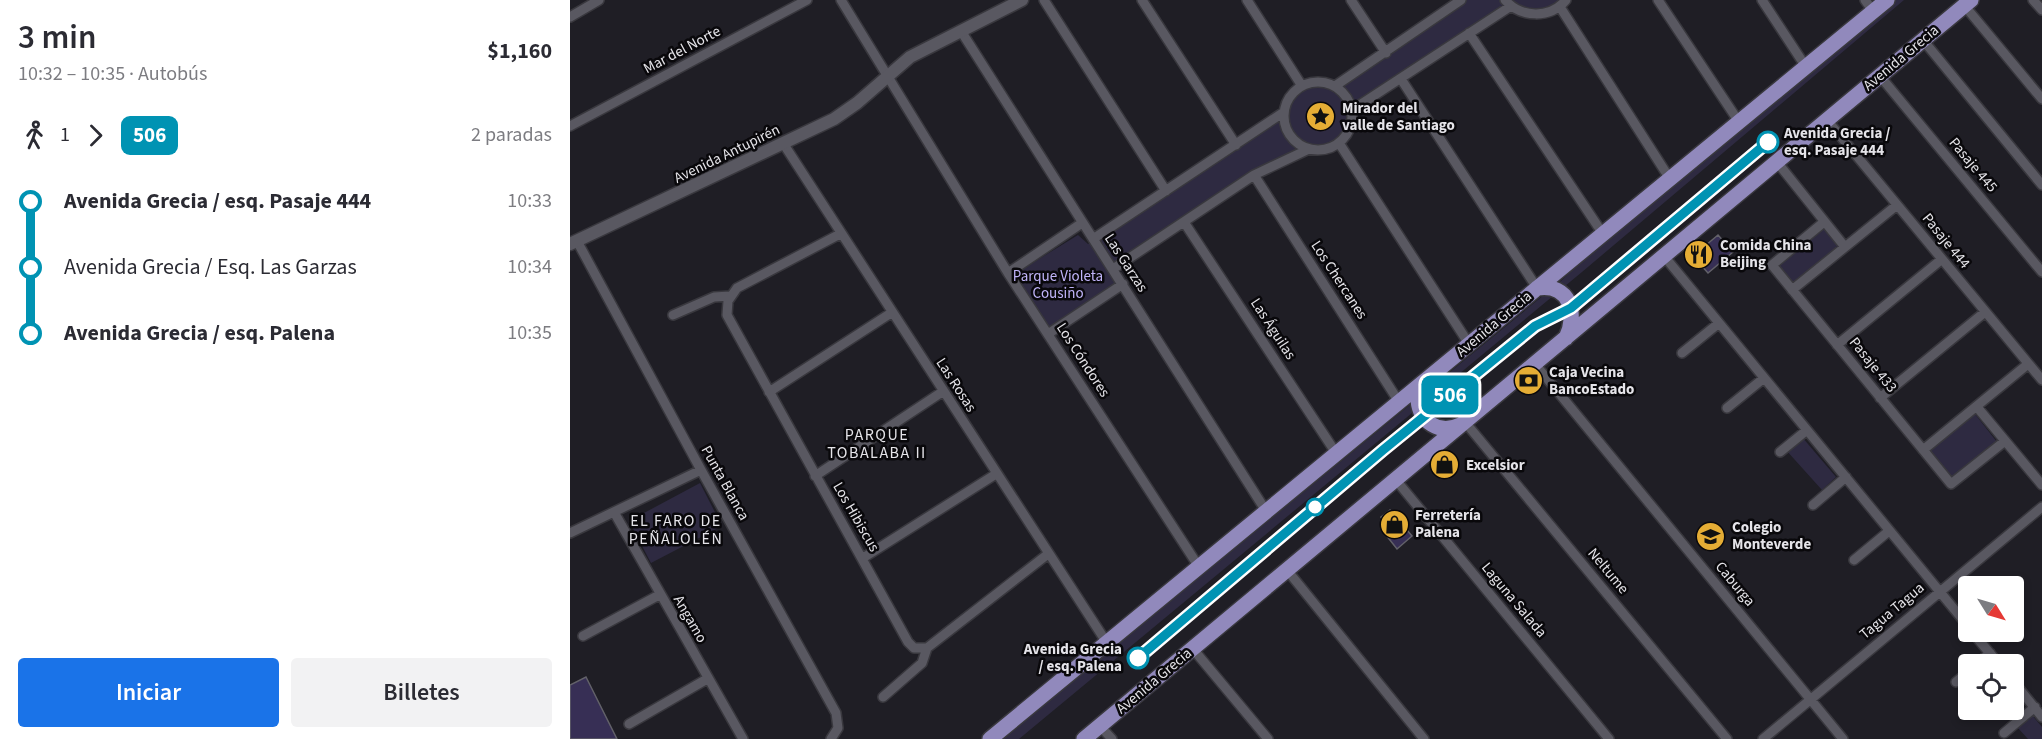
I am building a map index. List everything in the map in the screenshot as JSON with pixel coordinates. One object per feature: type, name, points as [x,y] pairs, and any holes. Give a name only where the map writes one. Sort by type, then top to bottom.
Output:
[{"type":"main road","name":"Avenida Grecia","points":[[990,739],[1806,67],[1869,6],[1887,0]]},
{"type":"main road","name":"Avenida Grecia","points":[[1084,739],[1967,3]]},
{"type":"main road","points":[[1537,288],[1557,291],[1569,303],[1572,320],[1566,338]]},
{"type":"main road","points":[[1432,375],[1419,393],[1418,408],[1423,417],[1434,426],[1445,429],[1465,422]]},
{"type":"street","points":[[570,16],[599,0]]},
{"type":"street","name":"Mar del Norte","points":[[570,126],[807,0]]},
{"type":"street","name":"Los Cóndores","points":[[842,0],[1008,273],[1199,567]]},
{"type":"street","name":"Avenida Antupirén","points":[[574,243],[846,111],[910,57],[1022,0]]},
{"type":"street","points":[[1044,0],[1166,191]]},
{"type":"street","points":[[1142,0],[1236,145]]},
{"type":"street","points":[[1247,0],[1302,86]]},
{"type":"street","points":[[1351,0],[1386,53]]},
{"type":"street","points":[[1658,0],[1739,122]]},
{"type":"street","points":[[1762,0],[1806,67]]},
{"type":"street","points":[[2033,0],[2042,10]]},
{"type":"street","points":[[1335,86],[1386,53],[1455,2]]},
{"type":"street","points":[[1352,110],[1469,33],[1508,3],[1527,14],[1544,14],[1563,4],[1670,178]]},
{"type":"street","points":[[1967,3],[2042,99]]},
{"type":"street","name":"Las Garzas","points":[[961,31],[1266,511]]},
{"type":"street","points":[[1469,33],[1603,234]]},
{"type":"street","points":[[1923,40],[2042,185]]},
{"type":"street","name":"Pasaje 445","points":[[1880,76],[2042,272]]},
{"type":"street","points":[[1401,79],[1537,288]]},
{"type":"street","points":[[1093,238],[1284,112],[1293,92],[1302,86],[1313,82],[1335,86],[1349,100],[1352,110],[1350,129],[1339,143],[1319,151],[1309,149],[1300,146],[1287,131],[1284,112]]},
{"type":"street","name":"Pasaje 444","points":[[1827,120],[2042,381]]},
{"type":"street","name":"Las Rosas","points":[[783,143],[942,392],[1107,643]]},
{"type":"street","points":[[1339,143],[1469,344]]},
{"type":"street","points":[[1113,269],[1254,175],[1309,149]]},
{"type":"street","points":[[1777,162],[1845,247]]},
{"type":"street","name":"Los Chercanes","points":[[1254,175],[1399,402]]},
{"type":"street","points":[[1792,290],[1897,205]]},
{"type":"street","name":"Las Águilas","points":[[1184,222],[1336,453]]},
{"type":"street","name":"Pasaje 433","points":[[1824,222],[1772,265],[1951,484],[2005,441]]},
{"type":"street","points":[[1008,273],[1082,223]]},
{"type":"street","points":[[673,315],[714,297],[730,296],[742,284],[840,234]]},
{"type":"street","name":"Punta Blanca","points":[[574,243],[836,713],[838,728],[831,739]]},
{"type":"street","points":[[1664,256],[1958,614]]},
{"type":"street","points":[[1837,345],[1942,259]]},
{"type":"street","points":[[1048,334],[1123,284]]},
{"type":"street","name":"Los Hibiscus","points":[[730,296],[727,310],[731,325],[815,476],[908,642],[918,649],[927,648]]},
{"type":"street","points":[[1880,398],[1985,312]]},
{"type":"street","points":[[769,392],[891,313]]},
{"type":"street","points":[[1682,353],[1719,323]]},
{"type":"street","name":"Caburga","points":[[1535,364],[1844,739]]},
{"type":"street","points":[[1923,450],[2028,364]]},
{"type":"street","points":[[1727,408],[1764,378]]},
{"type":"street","points":[[815,476],[942,392]]},
{"type":"street","points":[[1977,407],[2042,485]]},
{"type":"street","name":"Neltume","points":[[1465,422],[1727,739]]},
{"type":"street","points":[[1780,452],[1807,430]]},
{"type":"street","points":[[570,533],[700,470]]},
{"type":"street","points":[[862,558],[996,474]]},
{"type":"street","points":[[1813,505],[1846,477]]},
{"type":"street","name":"Laguna Salada","points":[[1396,480],[1609,739]]},
{"type":"street","name":"Tagua Tagua","points":[[1763,739],[2042,507]]},
{"type":"street","name":"Angamo","points":[[614,512],[659,595],[743,739]]},
{"type":"street","points":[[1854,560],[1890,531]]},
{"type":"street","points":[[883,697],[922,663],[927,648],[1048,554]]},
{"type":"street","points":[[1287,570],[1424,739]]},
{"type":"street","points":[[583,636],[659,595]]},
{"type":"street","points":[[1981,642],[1990,653]]},
{"type":"street","points":[[1193,649],[1268,739]]},
{"type":"street","points":[[628,724],[707,679]]},
{"type":"street","points":[[2024,694],[2042,717]]},
{"type":"street","points":[[2004,732],[2035,707]]},
{"type":"street","points":[[1100,726],[1112,739]]},
{"type":"green space","name":"Parque Violeta Cousiño","points":[[1464,0],[1561,0],[1543,9],[1513,3],[1348,111],[1346,127],[1336,140],[1328,145],[1310,146],[1251,171],[1107,268],[1115,284],[1049,330],[1013,275],[1078,235],[1088,244],[1288,113],[1294,98],[1305,89],[1318,86],[1334,89]]},
{"type":"green space","points":[[1892,0],[1904,0],[1582,272],[1019,739],[1002,739],[1561,281],[1613,230]]},
{"type":"green space","points":[[1823,226],[1840,247],[1793,285],[1776,264]]},
{"type":"green space","points":[[1975,414],[1997,442],[1952,477],[1930,450]]},
{"type":"green space","points":[[1802,437],[1836,477],[1822,490],[1786,450]]},
{"type":"green space","points":[[700,483],[722,526],[651,563],[629,521]]},
{"type":"green space","points":[[2032,715],[2042,727],[2042,739],[2028,739],[2017,727]]},
{"type":"building","points":[[1718,235],[1733,252],[1708,273],[1693,256]]},
{"type":"building","name":"Ferretería Palena","points":[[1390,510],[1412,536],[1397,549],[1386,535],[1392,530],[1381,517]]},
{"type":"building","points":[[586,677],[617,739],[570,739],[570,685]]},
{"type":"bus line","name":"506","points":[[1138,658],[1402,434],[1535,326],[1571,308],[1768,142]]},
{"type":"place","name":"Mirador del valle de Santiago","points":[[1321,117]]},
{"type":"place","name":"Avenida Grecia / esq. Pasaje 444","points":[[1768,142]]},
{"type":"place","name":"Comida China Beijing","points":[[1699,254]]},
{"type":"place","name":"Caja Vecina BancoEstado","points":[[1528,381]]},
{"type":"place","name":"Excelsior","points":[[1445,465]]},
{"type":"place","name":"Ferretería Palena","points":[[1394,524]]},
{"type":"place","name":"Colegio Monteverde","points":[[1711,536]]},
{"type":"place","name":"Avenida Grecia / esq. Palena","points":[[1138,658]]},
{"type":"district","name":"PARQUE TOBALABA II","points":[[877,444]]},
{"type":"district","name":"EL FARO DE PEÑALOLÉN","points":[[676,530]]}]
